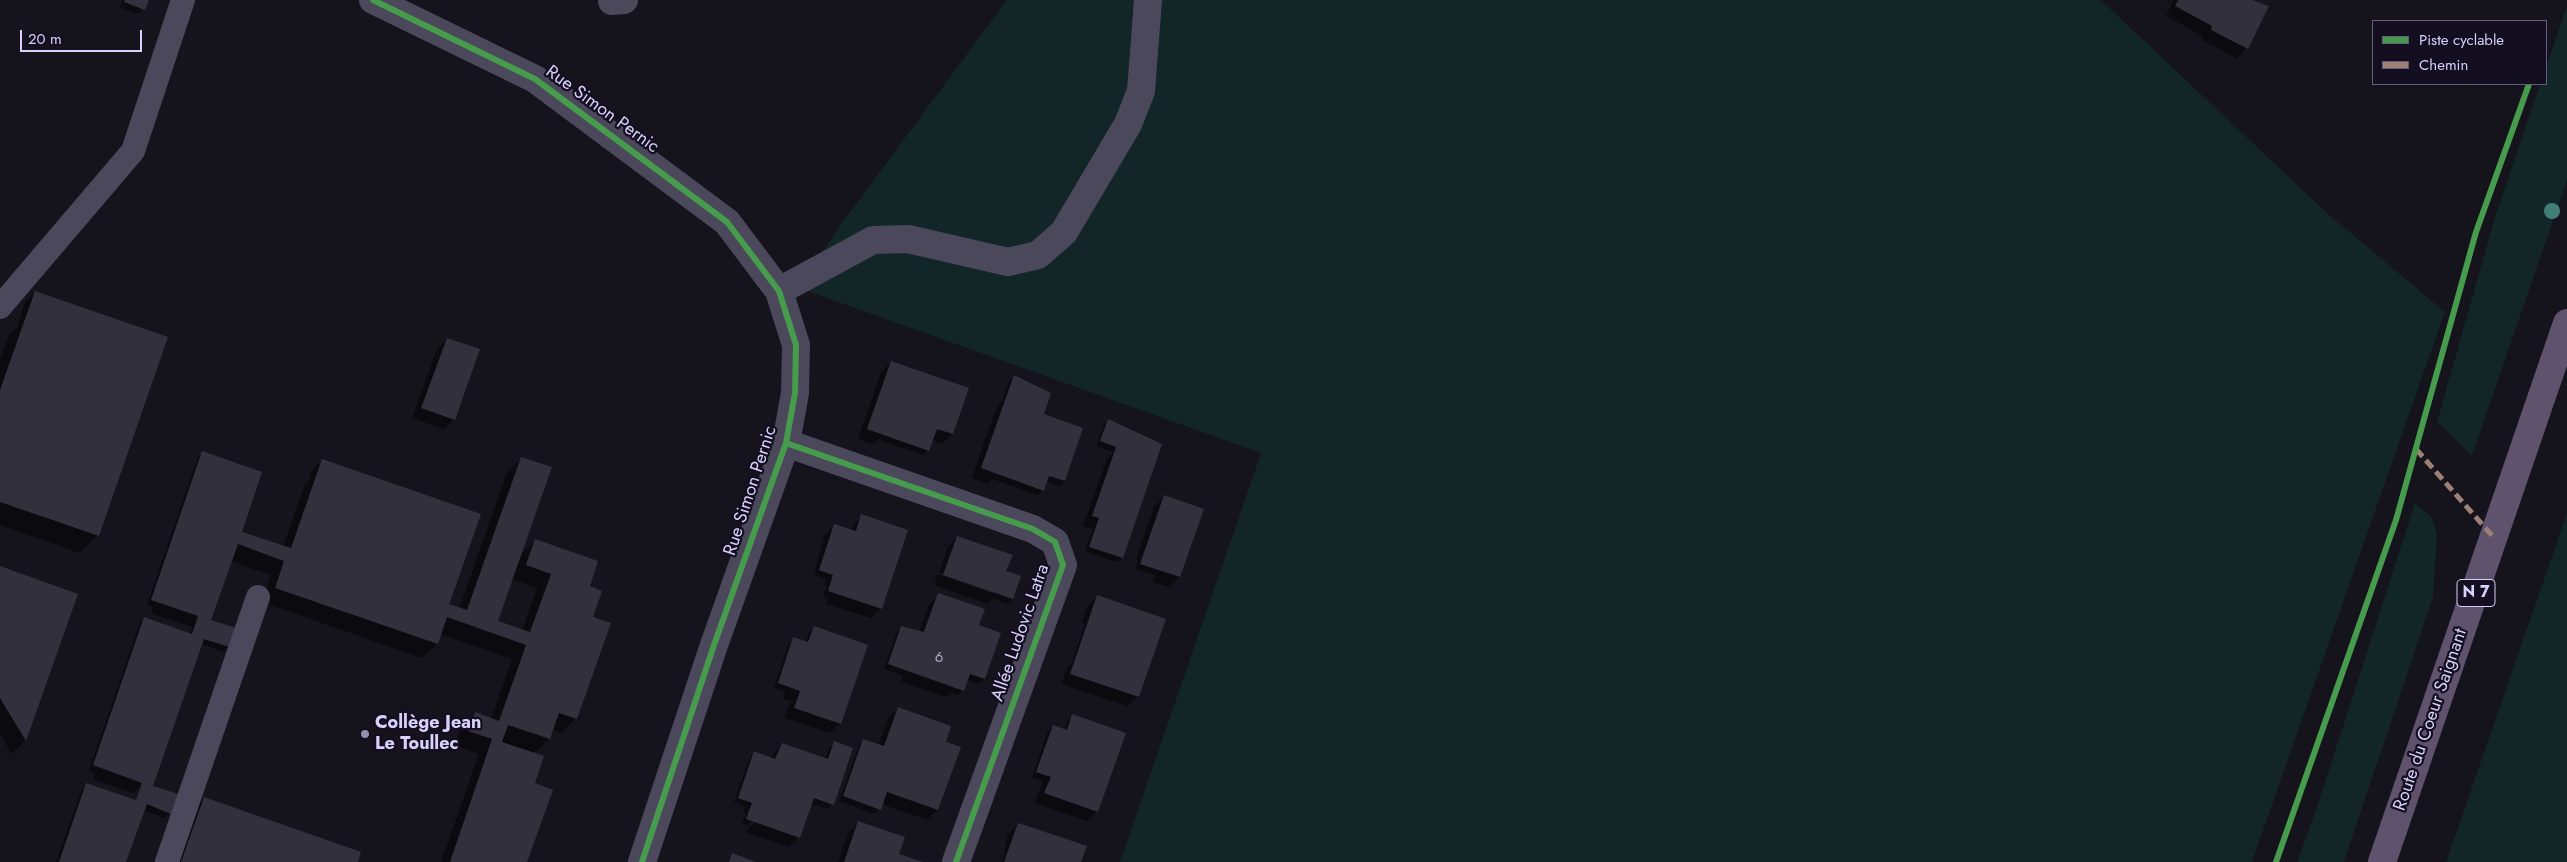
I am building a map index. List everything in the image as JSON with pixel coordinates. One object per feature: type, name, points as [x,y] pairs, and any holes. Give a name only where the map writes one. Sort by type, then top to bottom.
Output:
[{"type":"main road","name":"Route du Coeur Saignant","points":[[2382,862],[2567,323]]},
{"type":"street","name":"Rue Simon Pernic","points":[[374,0],[535,79],[727,222],[779,291],[796,345],[795,393],[786,443],[714,645],[642,862]]},
{"type":"street","points":[[779,291],[873,240],[908,239],[1008,262],[1038,255],[1064,232],[1128,124],[1141,91],[1148,0]]},
{"type":"street","name":"Allée Ludovic Latra","points":[[786,443],[1032,529],[1055,542],[1063,565],[956,862]]},
{"type":"lane","points":[[0,307],[133,151],[183,0]]},
{"type":"lane","points":[[167,862],[258,597]]},
{"type":"green space","points":[[1007,0],[2101,0],[2326,212],[2445,312],[2252,862],[1120,862],[1261,453],[799,288],[839,227]]},
{"type":"green space","points":[[2567,5],[2567,180],[2472,456],[2437,422],[2495,217],[2540,85],[2547,85],[2547,64]]},
{"type":"green space","points":[[2415,503],[2431,516],[2437,534],[2433,597],[2344,862],[2297,862],[2316,810]]},
{"type":"green space","points":[[2567,513],[2567,862],[2446,862]]},
{"type":"building","points":[[125,0],[149,0],[145,10],[124,2]]},
{"type":"building","points":[[2178,0],[2252,0],[2269,6],[2248,49],[2211,30],[2212,26],[2175,6]]},
{"type":"building","points":[[35,291],[168,337],[99,536],[0,502],[0,390]]},
{"type":"building","points":[[447,338],[480,349],[455,420],[421,408]]},
{"type":"building","points":[[891,361],[969,388],[953,434],[937,429],[929,451],[867,429]]},
{"type":"building","points":[[1014,375],[1051,393],[1044,414],[1083,428],[1065,481],[1049,476],[1044,491],[981,468]]},
{"type":"building","points":[[1108,419],[1162,444],[1123,558],[1089,547],[1099,518],[1092,516],[1116,447],[1100,441]]},
{"type":"building","points":[[202,451],[262,472],[242,532],[291,548],[322,459],[481,514],[449,604],[467,610],[521,457],[552,467],[498,621],[530,632],[551,574],[526,565],[535,539],[598,561],[590,586],[602,591],[593,617],[611,623],[577,719],[559,713],[550,739],[508,725],[502,742],[544,756],[535,783],[553,790],[527,862],[450,862],[492,739],[468,731],[475,712],[499,721],[526,645],[447,617],[438,644],[275,588],[284,561],[238,544],[211,620],[236,628],[229,647],[204,639],[153,786],[178,794],[171,814],[147,804],[126,862],[59,862],[86,783],[136,800],[142,783],[93,765],[144,617],[192,634],[198,616],[151,600]]},
{"type":"building","points":[[1164,495],[1204,509],[1180,577],[1140,564]]},
{"type":"building","points":[[861,514],[908,530],[882,609],[828,591],[833,575],[819,570],[834,524],[856,531]]},
{"type":"building","points":[[957,536],[1013,555],[1006,571],[1021,576],[1013,599],[943,575]]},
{"type":"building","points":[[0,566],[78,594],[26,741],[0,698]]},
{"type":"building","points":[[938,593],[985,609],[979,625],[1001,633],[985,679],[970,674],[964,691],[888,664],[901,626],[924,632]]},
{"type":"building","points":[[1097,595],[1166,619],[1139,697],[1070,674]]},
{"type":"building","points":[[814,626],[868,645],[841,724],[794,708],[800,691],[778,683],[793,637],[808,642]]},
{"type":"building","points":[[898,707],[951,726],[946,742],[961,747],[938,810],[887,792],[881,810],[843,796],[863,739],[884,746]]},
{"type":"building","points":[[1072,714],[1126,733],[1098,812],[1044,793],[1051,777],[1036,772],[1053,725],[1067,730]]},
{"type":"building","points":[[834,741],[853,748],[834,805],[814,798],[800,838],[746,819],[752,803],[738,798],[754,751],[775,759],[782,743],[828,759]]},
{"type":"building","points":[[204,797],[361,852],[358,862],[181,862]]},
{"type":"building","points":[[858,821],[905,837],[899,854],[923,862],[844,862]]},
{"type":"building","points":[[1018,823],[1087,846],[1081,862],[1004,862]]},
{"type":"building","points":[[732,853],[756,862],[729,862]]},
{"type":"marked path","points":[[2416,449],[2495,539]]},
{"type":"cycle path","points":[[373,0],[535,79],[727,222],[779,291],[796,345],[795,393],[786,443],[714,645],[642,862]]},
{"type":"cycle path","points":[[2276,862],[2396,520],[2476,232],[2529,85]]},
{"type":"cycle path","points":[[786,443],[1033,529],[1055,542],[1063,565],[956,862]]},
{"type":"place","name":"Collège Jean Le Toullec","points":[[365,734]]}]
